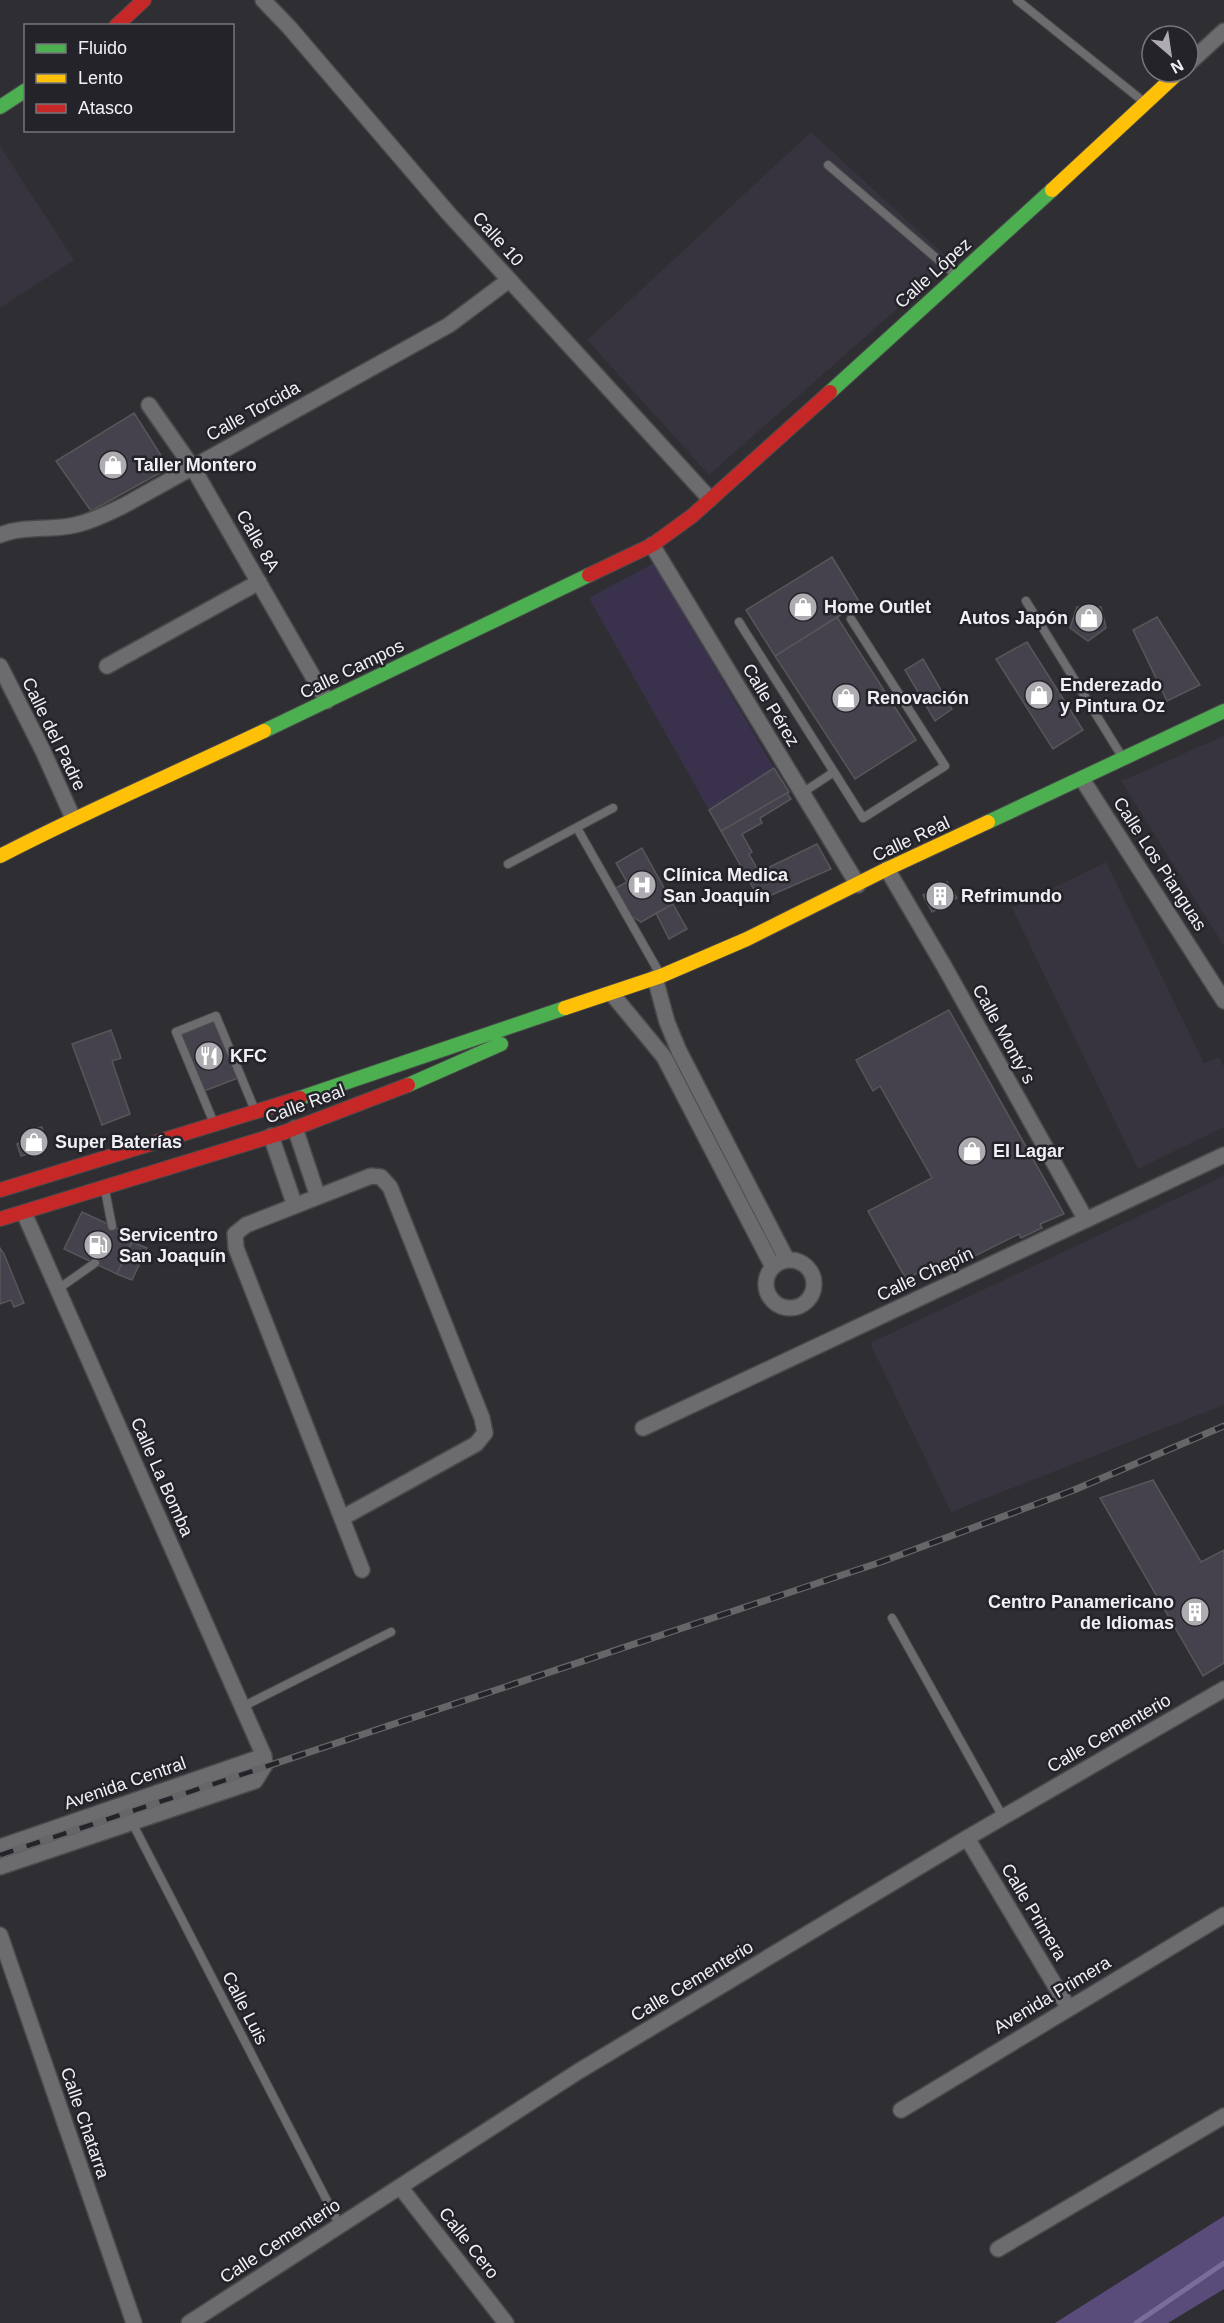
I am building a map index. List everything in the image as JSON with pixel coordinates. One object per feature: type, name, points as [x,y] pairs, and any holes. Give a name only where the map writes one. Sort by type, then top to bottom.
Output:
[{"type":"main road","points":[[118,24],[144,0]]},
{"type":"main road","name":"Calle López","points":[[710,499],[959,277],[1165,84]]},
{"type":"main road","points":[[0,107],[24,91]]},
{"type":"main road","name":"Calle Campos","points":[[0,856],[73,818],[181,771],[651,545],[692,516],[710,499]]},
{"type":"main road","name":"Calle Real","points":[[0,1190],[256,1113],[658,977],[747,939],[887,869],[1224,711]]},
{"type":"main road","name":"Calle Real","points":[[0,1219],[295,1128],[433,1075],[612,994]]},
{"type":"main road","points":[[0,1205],[6,1204],[24,1213],[27,1203],[35,1196],[73,1183],[102,1167],[116,1155]]},
{"type":"street","name":"Calle 10","points":[[263,0],[289,27],[422,184],[710,499]]},
{"type":"street","points":[[1200,53],[1224,31]]},
{"type":"street","name":"Calle Torcida","points":[[0,535],[23,530],[71,526],[96,519],[193,468],[449,325],[509,280]]},
{"type":"street","name":"Calle 8A","points":[[149,405],[193,468],[327,701]]},
{"type":"street","name":"Calle Pérez","points":[[651,545],[858,885]]},
{"type":"street","points":[[107,666],[259,582]]},
{"type":"street","name":"Calle del Padre","points":[[0,666],[73,818]]},
{"type":"street","name":"Calle Los Pianguas","points":[[1082,778],[1224,1001]]},
{"type":"street","name":"Calle Monty´s","points":[[887,869],[1086,1220]]},
{"type":"street","points":[[612,994],[664,1057],[714,1155],[780,1264],[729,1148],[679,1051],[667,1022],[658,977]]},
{"type":"street","points":[[664,1057],[679,1051]]},
{"type":"street","points":[[295,1128],[318,1197]]},
{"type":"street","points":[[271,1136],[295,1206]]},
{"type":"street","points":[[714,1155],[729,1148]]},
{"type":"street","name":"Calle Chepín","points":[[643,1428],[1224,1155]]},
{"type":"street","points":[[342,1518],[476,1444],[484,1433],[482,1418],[390,1186],[381,1177],[371,1176],[246,1225],[235,1234],[236,1248],[362,1570]]},
{"type":"street","name":"Calle La Bomba","points":[[24,1213],[264,1756]]},
{"type":"street","name":"Calle Cementerio","points":[[189,2323],[579,2071],[966,1838],[1224,1689]]},
{"type":"street","points":[[0,1867],[255,1780],[264,1765],[264,1756]]},
{"type":"street","name":"Avenida Central","points":[[0,1847],[264,1756]]},
{"type":"street","name":"Calle Primera","points":[[966,1838],[1068,2007]]},
{"type":"street","name":"Avenida Primera","points":[[901,2110],[1068,2007],[1224,1915]]},
{"type":"street","name":"Calle Chatarra","points":[[0,1935],[134,2323]]},
{"type":"street","points":[[998,2249],[1224,2116]]},
{"type":"street","name":"Calle Cero","points":[[401,2188],[506,2323]]},
{"type":"lane","points":[[1017,0],[1144,102]]},
{"type":"lane","points":[[828,165],[959,277]]},
{"type":"lane","points":[[1026,601],[1124,759]]},
{"type":"lane","points":[[739,622],[863,818],[945,766],[851,619]]},
{"type":"lane","points":[[802,793],[834,772]]},
{"type":"lane","points":[[508,864],[613,808]]},
{"type":"lane","points":[[577,828],[658,977]]},
{"type":"lane","points":[[215,1125],[176,1032],[216,1016],[256,1113]]},
{"type":"lane","points":[[104,1188],[112,1226]]},
{"type":"lane","points":[[58,1288],[95,1263]]},
{"type":"lane","points":[[891,1618],[1003,1817]]},
{"type":"lane","points":[[242,1707],[392,1632]]},
{"type":"lane","name":"Calle Luis","points":[[123,1805],[339,2226]]},
{"type":"shaded area","points":[[811,132],[951,261],[709,475],[587,340]]},
{"type":"shaded area","points":[[0,146],[74,260],[0,308]]},
{"type":"shaded area","points":[[654,563],[774,768],[709,810],[589,598]]},
{"type":"shaded area","points":[[1224,736],[1224,946],[1121,781]]},
{"type":"shaded area","points":[[1106,862],[1204,1063],[1219,1057],[1224,1067],[1224,1127],[1138,1169],[1012,908]]},
{"type":"shaded area","points":[[1224,1176],[1224,1405],[951,1512],[870,1343]]},
{"type":"shaded area","points":[[1224,2216],[1224,2289],[1168,2323],[1055,2323]]},
{"type":"building","name":"Taller Montero","points":[[134,413],[169,468],[91,511],[56,461]]},
{"type":"building","name":"Home Outlet","points":[[832,557],[860,603],[775,656],[746,610]]},
{"type":"building","name":"Autos Japón","points":[[1077,607],[1101,607],[1106,628],[1088,641],[1070,628]]},
{"type":"building","name":"Renovación","points":[[837,617],[916,740],[855,779],[775,656]]},
{"type":"building","points":[[1157,617],[1200,685],[1167,701],[1133,630]]},
{"type":"building","name":"Enderezado y Pintura Oz","points":[[1027,642],[1083,730],[1053,749],[996,659]]},
{"type":"building","points":[[923,659],[952,709],[935,721],[905,670]]},
{"type":"building","points":[[774,768],[789,792],[721,831],[709,810]]},
{"type":"building","points":[[787,793],[791,799],[760,818],[762,823],[742,834],[759,872],[817,844],[831,869],[760,900],[721,831]]},
{"type":"building","name":"Clínica Medica San Joaquín","points":[[642,848],[673,904],[641,922],[629,914],[614,889],[627,882],[616,863]]},
{"type":"building","name":"Refrimundo","points":[[947,882],[957,898],[932,912],[923,895]]},
{"type":"building","points":[[673,904],[687,929],[669,939],[656,913]]},
{"type":"building","name":"El Lagar","points":[[949,1010],[1064,1214],[1040,1224],[1042,1228],[1021,1238],[1019,1234],[971,1258],[960,1251],[906,1279],[868,1211],[932,1178],[880,1086],[873,1091],[856,1060]]},
{"type":"building","name":"KFC","points":[[214,1021],[238,1078],[204,1091],[181,1035]]},
{"type":"building","points":[[111,1030],[121,1058],[112,1061],[130,1114],[102,1125],[72,1044]]},
{"type":"building","name":"Super Baterías","points":[[42,1127],[47,1148],[21,1156],[17,1144],[27,1140],[25,1131]]},
{"type":"building","name":"Servicentro San Joaquín","points":[[82,1212],[134,1236],[117,1274],[64,1249]]},
{"type":"building","points":[[132,1242],[147,1248],[132,1280],[117,1274]]},
{"type":"building","points":[[0,1248],[24,1303],[14,1307],[11,1300],[0,1304]]},
{"type":"building","name":"Centro Panamericano de Idiomas","points":[[1153,1480],[1201,1562],[1224,1550],[1224,1663],[1203,1676],[1100,1498]]},
{"type":"waterway","points":[[1136,2323],[1224,2263]]},
{"type":"railway","points":[[0,1855],[881,1562],[1074,1490],[1224,1426]]},
{"type":"traffic: fast","points":[[0,107],[24,91]]},
{"type":"traffic: fast","points":[[830,392],[1052,190]]},
{"type":"traffic: fast","points":[[264,731],[589,575]]},
{"type":"traffic: fast","points":[[988,822],[1224,711]]},
{"type":"traffic: fast","points":[[300,1098],[565,1008]]},
{"type":"traffic: fast","points":[[408,1085],[501,1044]]},
{"type":"traffic: slow","points":[[1052,190],[1166,84]]},
{"type":"traffic: slow","points":[[0,856],[264,731]]},
{"type":"traffic: slow","points":[[565,1008],[661,976],[747,939],[887,869],[988,822]]},
{"type":"traffic: jam","points":[[118,24],[144,0]]},
{"type":"traffic: jam","points":[[589,575],[652,545],[692,516],[830,392]]},
{"type":"traffic: jam","points":[[0,1219],[285,1132],[408,1085]]},
{"type":"traffic: jam","points":[[0,1190],[300,1098]]},
{"type":"place","name":"Taller Montero","points":[[113,465]]},
{"type":"place","name":"Home Outlet","points":[[803,607]]},
{"type":"place","name":"Autos Japón","points":[[1089,618]]},
{"type":"place","name":"Enderezado y Pintura Oz","points":[[1039,695]]},
{"type":"place","name":"Renovación","points":[[846,698]]},
{"type":"place","name":"Clínica Medica San Joaquín","points":[[642,885]]},
{"type":"place","name":"Refrimundo","points":[[940,896]]},
{"type":"place","name":"KFC","points":[[209,1056]]},
{"type":"place","name":"Super Baterías","points":[[34,1142]]},
{"type":"place","name":"El Lagar","points":[[972,1151]]},
{"type":"place","name":"Servicentro San Joaquín","points":[[98,1245]]},
{"type":"place","name":"Centro Panamericano de Idiomas","points":[[1195,1612]]}]
